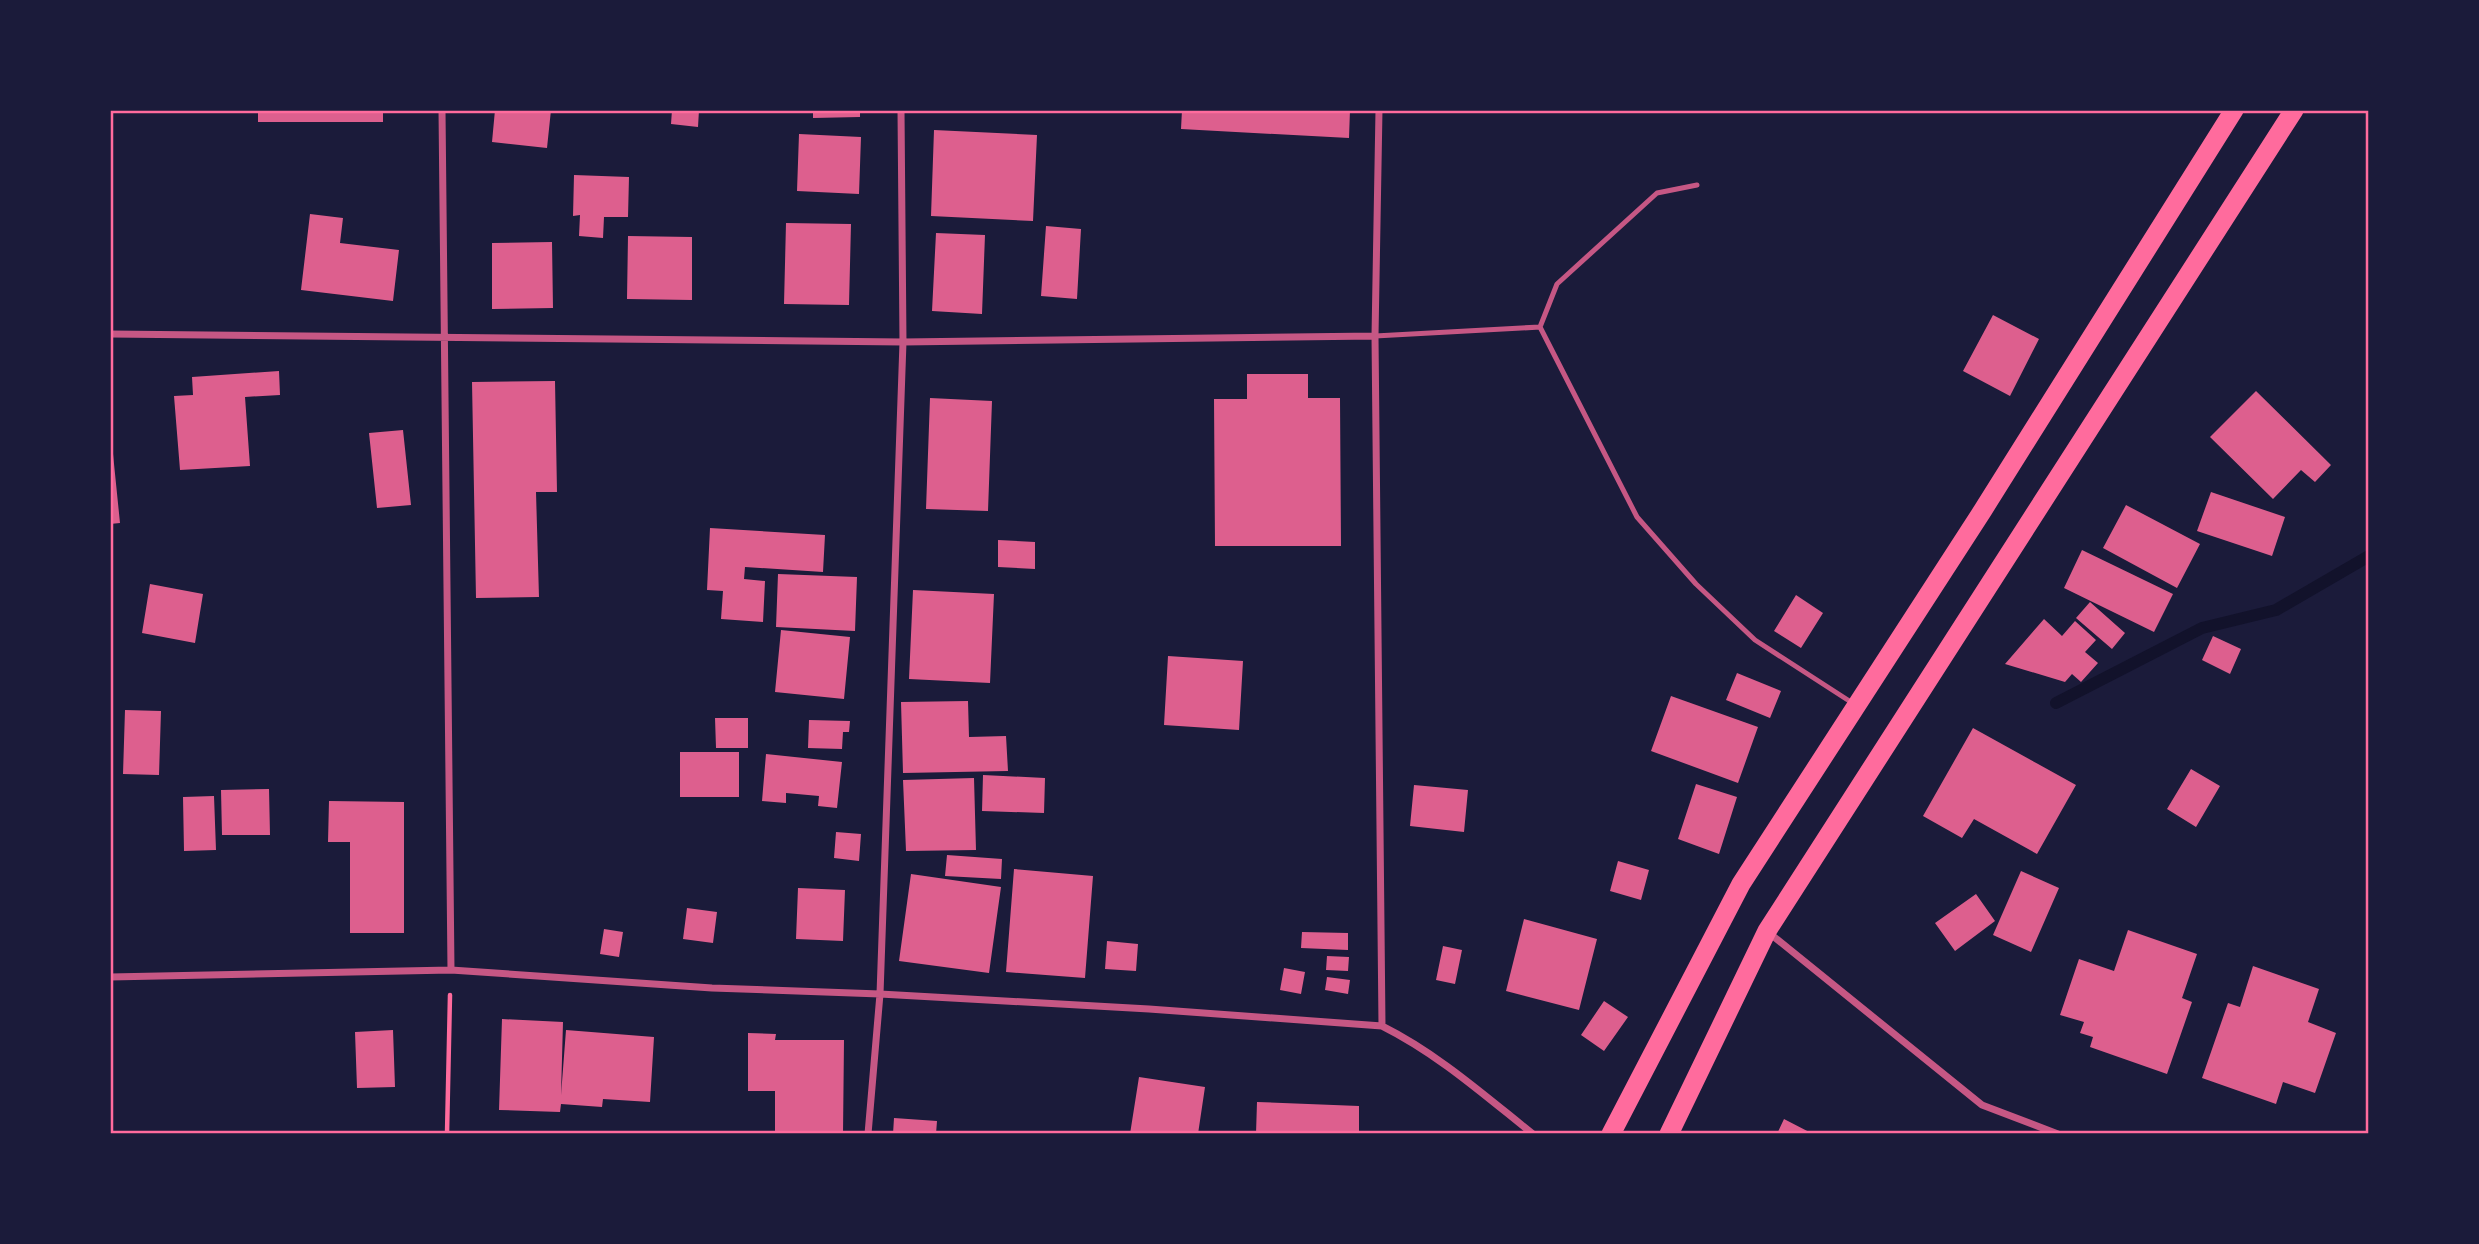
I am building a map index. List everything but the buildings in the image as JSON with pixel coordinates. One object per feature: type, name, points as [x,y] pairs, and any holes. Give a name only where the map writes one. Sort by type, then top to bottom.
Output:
[{"type":"highway","points":[[1611,1134],[1741,884],[1983,510],[2234,110]]},
{"type":"highway","points":[[1669,1134],[1767,931],[2294,110]]},
{"type":"street","points":[[442,110],[451,970]]},
{"type":"street","points":[[868,1134],[880,994],[903,342],[901,110]]},
{"type":"street","points":[[1378,110],[1375,336],[1382,1026]]},
{"type":"street","points":[[110,334],[903,342],[1375,336]]},
{"type":"street","points":[[1767,931],[1982,1105],[2058,1134]]},
{"type":"street","points":[[110,977],[451,970],[712,988],[1149,1009],[1382,1026],[1437,1058],[1533,1134]]},
{"type":"lane","points":[[1698,185],[1657,193],[1557,284],[1540,327],[1637,517],[1696,584],[1755,640],[1856,706]]},
{"type":"lane","points":[[1375,336],[1540,327]]},
{"type":"lane","points":[[2032,1134],[2035,1125]]},
{"type":"path","points":[[447,1134],[451,970]]},
{"type":"waterway","points":[[2056,703],[2202,628],[2276,610],[2369,556]]}]
